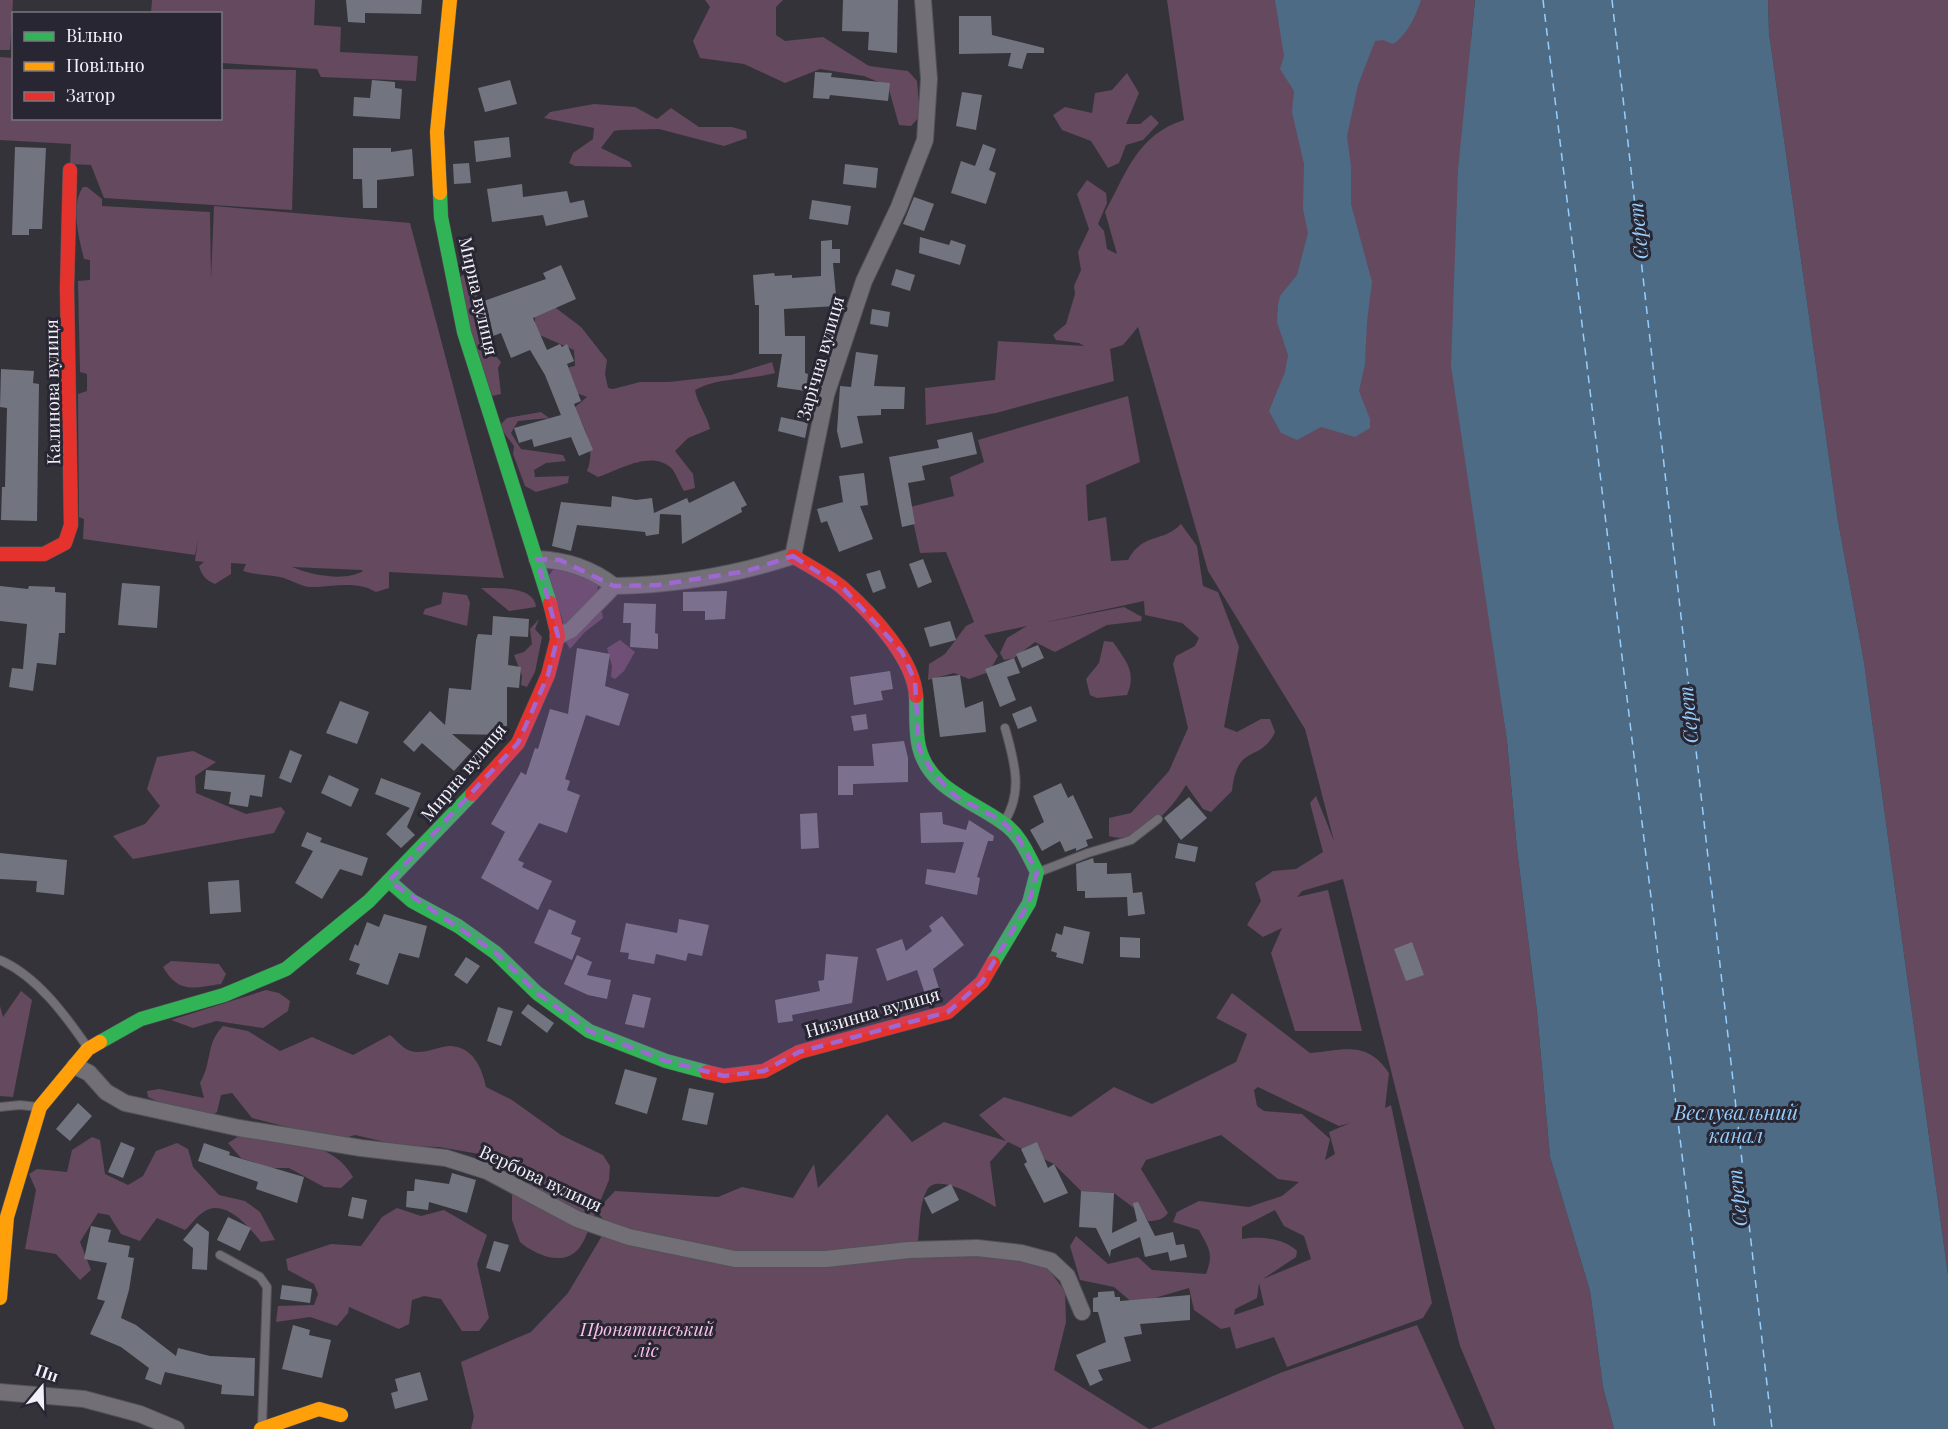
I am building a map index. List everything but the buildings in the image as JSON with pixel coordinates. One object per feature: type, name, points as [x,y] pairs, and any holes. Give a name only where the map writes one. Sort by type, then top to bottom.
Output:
[{"type":"street","name":"Мирна вулиця","points":[[0,1298],[7,1217],[40,1107],[88,1049],[141,1019],[224,995],[286,969],[369,901],[444,826],[518,743],[548,675],[558,636],[537,559],[464,332],[441,217],[437,132],[450,0]]},
{"type":"street","name":"Зарічна вулиця","points":[[793,556],[826,395],[864,281],[899,207],[925,140],[929,79],[923,0]]},
{"type":"street","name":"Калинова вулиця","points":[[0,554],[44,554],[65,543],[72,525],[67,288],[70,170]]},
{"type":"street","points":[[537,559],[560,560],[601,576],[614,586],[658,585],[747,571],[793,556],[844,589],[902,652],[915,681],[919,748],[933,773],[955,796],[1004,823],[1017,837],[1037,872]]},
{"type":"street","points":[[558,636],[571,630],[614,586]]},
{"type":"street","name":"Низинна вулиця","points":[[389,881],[412,901],[458,926],[496,952],[537,993],[590,1031],[666,1061],[724,1076],[764,1071],[799,1053],[948,1012],[982,982],[1029,903],[1037,872]]},
{"type":"street","name":"Вербова вулиця","points":[[75,1066],[88,1073],[106,1092],[125,1103],[239,1128],[361,1148],[446,1158],[487,1171],[577,1219],[629,1237],[735,1259],[826,1258],[909,1250],[977,1248],[1021,1253],[1051,1261],[1067,1276],[1082,1312]]},
{"type":"street","points":[[0,1392],[84,1399],[140,1414],[176,1429]]},
{"type":"street","points":[[261,1429],[319,1409],[341,1415]]},
{"type":"lane","points":[[1004,823],[1012,811],[1017,782],[1005,728]]},
{"type":"lane","points":[[1037,872],[1131,840],[1158,819]]},
{"type":"lane","points":[[0,960],[8,963],[41,991],[66,1016],[88,1049]]},
{"type":"lane","points":[[0,1107],[20,1105],[40,1107]]},
{"type":"lane","points":[[220,1255],[260,1277],[267,1287],[261,1429]]},
{"type":"highlighted area","points":[[793,556],[844,589],[902,652],[915,681],[919,748],[933,773],[955,796],[1001,820],[1018,837],[1037,872],[1029,903],[982,982],[948,1012],[799,1052],[764,1071],[724,1076],[666,1061],[589,1031],[537,993],[496,953],[389,881],[518,743],[548,675],[558,636],[537,559],[560,560],[614,586],[658,585],[747,571]]},
{"type":"green space","points":[[0,0],[13,0],[10,50],[0,50]]},
{"type":"green space","points":[[152,0],[315,0],[314,25],[341,27],[340,52],[418,56],[416,81],[321,77],[317,69],[222,63],[222,12],[151,12]]},
{"type":"green space","points":[[705,0],[783,0],[776,7],[776,35],[785,41],[823,37],[869,66],[908,71],[917,81],[920,116],[911,126],[899,125],[888,86],[864,76],[820,69],[785,83],[744,64],[700,58],[693,41],[710,7]]},
{"type":"green space","points":[[1167,0],[1475,0],[1471,40],[1481,559],[1507,741],[1517,849],[1537,1012],[1550,1157],[1590,1291],[1603,1387],[1614,1429],[1495,1429],[1460,1346],[1343,879],[1302,891],[1297,897],[1328,890],[1362,1031],[1295,1031],[1271,953],[1282,928],[1263,937],[1247,925],[1261,901],[1255,883],[1273,871],[1296,869],[1323,852],[1310,803],[1316,796],[1334,841],[1305,729],[1208,571],[1138,327],[1123,345],[1110,349],[1114,381],[996,413],[926,425],[925,388],[995,380],[998,341],[1084,346],[1079,343],[1056,340],[1053,335],[1066,324],[1075,294],[1074,286],[1081,270],[1078,252],[1089,229],[1077,194],[1087,180],[1106,193],[1107,203],[1098,224],[1104,231],[1107,249],[1117,254],[1105,212],[1127,169],[1144,145],[1155,135],[1184,120]]},
{"type":"green space","points":[[1768,0],[1948,0],[1948,1275],[1864,662],[1838,521],[1769,33]]},
{"type":"green space","points":[[0,57],[12,58],[12,120],[222,120],[222,69],[296,70],[292,210],[104,198],[91,165],[70,164],[71,144],[0,140]]},
{"type":"green space","points":[[1127,73],[1139,93],[1126,124],[1140,124],[1151,115],[1159,123],[1143,140],[1126,145],[1119,163],[1108,168],[1091,141],[1062,130],[1053,115],[1065,107],[1092,113],[1095,93],[1112,90]]},
{"type":"green space","points":[[594,104],[635,107],[657,119],[671,108],[699,127],[732,127],[746,131],[747,138],[724,146],[659,129],[620,130],[614,131],[601,148],[630,162],[632,167],[575,166],[569,163],[573,153],[593,139],[594,128],[544,118],[550,112]]},
{"type":"green space","points":[[83,187],[87,187],[102,199],[102,206],[210,212],[211,279],[214,206],[410,223],[504,578],[389,572],[389,588],[376,592],[352,585],[307,587],[280,577],[243,571],[246,564],[231,563],[231,574],[215,584],[201,572],[199,566],[204,562],[195,561],[198,539],[195,555],[83,539],[84,519],[79,517],[78,394],[87,391],[87,374],[80,372],[78,281],[90,280],[90,260],[84,259],[78,232],[76,213]],"holes":[[[292,567],[362,570],[356,574],[338,577],[318,575]]]},
{"type":"green space","points":[[465,274],[480,278],[481,289],[474,300],[473,310],[482,341],[501,362],[498,368],[501,394],[492,396],[455,280]]},
{"type":"green space","points":[[552,305],[581,327],[607,360],[605,374],[608,388],[613,389],[640,382],[669,382],[731,375],[772,362],[775,373],[713,383],[695,390],[710,429],[688,438],[675,451],[693,474],[695,488],[684,491],[673,470],[656,461],[636,463],[598,477],[587,471],[590,446],[574,408],[587,397],[569,390],[562,369],[575,366],[574,350],[535,333],[535,316]]},
{"type":"green space","points":[[1128,396],[1140,462],[1086,485],[1088,521],[1106,517],[1111,561],[1128,560],[1140,545],[1167,534],[1181,524],[1197,546],[1203,586],[1218,592],[1239,647],[1224,727],[1237,732],[1261,719],[1270,719],[1275,732],[1263,748],[1244,759],[1235,776],[1232,791],[1211,812],[1203,809],[1186,785],[1172,804],[1153,823],[1132,836],[1120,838],[1109,836],[1109,818],[1131,813],[1169,771],[1188,728],[1173,664],[1176,656],[1195,646],[1199,638],[1182,623],[1145,615],[1144,601],[1042,623],[1124,607],[1142,617],[1141,621],[1107,625],[1055,652],[1035,642],[1014,658],[1004,660],[1000,653],[1007,638],[1027,626],[984,635],[998,656],[989,672],[969,679],[954,673],[928,680],[929,664],[945,654],[966,626],[974,622],[946,552],[920,553],[910,507],[954,496],[950,477],[984,462],[978,440]]},
{"type":"green space","points":[[541,412],[549,418],[518,421],[511,433],[521,449],[563,455],[566,461],[546,463],[534,470],[535,477],[569,476],[568,483],[536,492],[525,486],[513,454],[514,446],[499,426],[507,418]]},
{"type":"green space","points":[[561,569],[592,579],[598,585],[597,594],[564,625],[549,575],[553,570]]},
{"type":"green space","points":[[481,588],[505,588],[522,592],[534,600],[536,607],[509,611]]},
{"type":"green space","points":[[443,592],[467,595],[470,603],[467,626],[423,614],[425,609],[441,604]]},
{"type":"green space","points":[[592,605],[602,612],[603,618],[585,632],[570,649],[564,639]]},
{"type":"green space","points":[[539,619],[535,629],[542,637],[535,672],[527,687],[521,685],[522,676],[514,655],[524,652],[532,644],[530,629]]},
{"type":"green space","points":[[620,640],[635,652],[624,671],[615,679],[611,677],[612,666],[607,648]]},
{"type":"green space","points":[[1104,641],[1113,642],[1129,667],[1131,680],[1127,695],[1097,698],[1090,695],[1086,679],[1099,663]]},
{"type":"green space","points":[[193,751],[216,762],[195,776],[196,793],[246,814],[281,807],[285,812],[274,833],[133,859],[113,836],[145,824],[160,806],[147,789],[157,757]]},
{"type":"green space","points":[[171,961],[219,964],[226,974],[221,984],[188,987],[175,982],[163,967]]},
{"type":"green space","points":[[266,990],[279,993],[290,1001],[288,1011],[263,1028],[216,1021],[193,1028],[171,1020]]},
{"type":"green space","points":[[21,991],[32,1000],[13,1097],[0,1096],[0,1006],[3,1017]]},
{"type":"green space","points":[[1232,993],[1310,1053],[1344,1049],[1363,1051],[1381,1063],[1389,1073],[1385,1108],[1391,1105],[1432,1303],[1423,1318],[1287,1367],[1274,1337],[1236,1349],[1230,1327],[1221,1329],[1194,1310],[1189,1288],[1134,1304],[1114,1287],[1080,1280],[1070,1246],[1076,1236],[1108,1264],[1138,1257],[1152,1270],[1206,1274],[1210,1261],[1208,1247],[1199,1230],[1173,1222],[1177,1212],[1199,1201],[1249,1207],[1282,1196],[1299,1182],[1278,1179],[1221,1135],[1146,1160],[1141,1169],[1168,1213],[1157,1220],[1148,1221],[1146,1217],[1114,1193],[1081,1191],[1054,1164],[1008,1142],[990,1162],[996,1207],[950,1185],[932,1185],[922,1202],[918,1241],[914,1247],[903,1254],[715,1251],[616,1233],[596,1211],[615,1191],[718,1197],[742,1187],[793,1198],[814,1164],[818,1188],[887,1114],[912,1142],[944,1122],[1006,1141],[979,1115],[1004,1097],[1071,1117],[1114,1087],[1152,1104],[1236,1062],[1247,1034],[1216,1018]],"holes":[[[1258,1087],[1339,1126],[1350,1123],[1329,1132],[1335,1154],[1325,1160],[1330,1139],[1302,1114],[1264,1111],[1257,1106],[1254,1090]],[[1275,1210],[1284,1226],[1304,1236],[1311,1259],[1263,1279],[1296,1257],[1297,1251],[1285,1243],[1271,1239],[1242,1239],[1242,1227]],[[1259,1283],[1264,1305],[1234,1315],[1235,1309],[1257,1298]]]},
{"type":"green space","points":[[223,1026],[248,1031],[280,1051],[312,1037],[353,1055],[390,1035],[413,1052],[424,1052],[449,1046],[457,1047],[475,1059],[486,1087],[512,1100],[561,1135],[603,1155],[610,1166],[609,1180],[580,1247],[566,1257],[550,1257],[520,1242],[512,1220],[512,1175],[485,1155],[439,1147],[403,1146],[355,1135],[338,1140],[252,1118],[232,1093],[221,1095],[217,1112],[211,1116],[159,1102],[148,1097],[147,1091],[159,1089],[204,1098],[200,1083],[207,1067],[211,1046]]},
{"type":"green space","points":[[239,1136],[287,1140],[318,1148],[343,1164],[353,1177],[341,1188],[324,1187],[289,1168],[271,1168],[241,1158],[228,1143]]},
{"type":"green space","points":[[92,1137],[100,1140],[105,1174],[128,1185],[143,1176],[156,1151],[177,1143],[188,1149],[193,1167],[219,1195],[245,1201],[260,1212],[275,1240],[261,1242],[243,1221],[227,1210],[218,1208],[202,1213],[185,1230],[157,1218],[140,1241],[121,1234],[109,1215],[98,1213],[80,1242],[91,1270],[80,1280],[56,1254],[25,1249],[36,1190],[29,1174],[37,1169],[67,1172],[72,1150]]},
{"type":"green space","points":[[397,1208],[421,1216],[444,1210],[487,1235],[477,1264],[489,1318],[479,1331],[462,1331],[441,1299],[424,1296],[412,1300],[409,1324],[399,1329],[349,1307],[348,1313],[337,1326],[310,1317],[276,1322],[278,1306],[314,1305],[318,1294],[314,1284],[288,1270],[286,1259],[331,1244],[361,1246],[382,1217]]},
{"type":"green space","name":"Пронятинський ліс","points":[[603,1234],[732,1265],[977,1255],[1022,1261],[1048,1269],[1065,1291],[1066,1322],[1054,1370],[1149,1429],[471,1429],[474,1416],[461,1362],[531,1332],[568,1293]]},
{"type":"green space","points":[[1417,1325],[1464,1429],[1150,1429],[1280,1373]]},
{"type":"water","points":[[1275,0],[1421,0],[1403,36],[1393,44],[1383,40],[1375,41],[1358,85],[1347,136],[1351,166],[1351,204],[1372,282],[1365,364],[1359,391],[1370,419],[1370,428],[1355,437],[1321,427],[1297,440],[1281,433],[1269,411],[1285,372],[1288,355],[1277,322],[1278,305],[1280,296],[1297,275],[1308,233],[1303,209],[1304,164],[1292,112],[1294,91],[1280,69],[1284,56]]},
{"type":"water","name":"Веслувальний канал","points":[[1475,0],[1768,0],[1769,33],[1838,521],[1864,662],[1948,1275],[1948,1429],[1614,1429],[1603,1387],[1590,1291],[1550,1157],[1537,1012],[1517,849],[1507,741],[1451,366],[1458,170]]},
{"type":"ferry route","points":[[1543,0],[1715,1429]]},
{"type":"ferry route","points":[[1612,0],[1772,1429]]},
{"type":"traffic: fast","points":[[440,193],[441,217],[464,332],[550,603]]},
{"type":"traffic: fast","points":[[916,696],[919,747],[932,774],[942,784],[1009,828],[1023,845],[1037,872],[1029,903],[993,963]]},
{"type":"traffic: fast","points":[[100,1042],[141,1019],[224,995],[286,969],[369,901],[472,794]]},
{"type":"traffic: fast","points":[[389,881],[412,901],[458,926],[496,953],[537,993],[589,1031],[666,1061],[707,1072]]},
{"type":"traffic: slow","points":[[440,193],[437,132],[450,0]]},
{"type":"traffic: slow","points":[[0,1298],[7,1217],[40,1107],[88,1049],[100,1042]]},
{"type":"traffic: slow","points":[[261,1429],[319,1409],[341,1415]]},
{"type":"traffic: jam","points":[[0,554],[44,554],[65,543],[71,525],[67,288],[70,170]]},
{"type":"traffic: jam","points":[[793,556],[838,584],[879,624],[908,667],[916,696]]},
{"type":"traffic: jam","points":[[472,794],[518,743],[548,675],[558,636],[550,603]]},
{"type":"traffic: jam","points":[[707,1072],[724,1076],[764,1071],[799,1052],[948,1012],[982,982],[993,963]]},
{"type":"water label","name":"Серет","points":[[1637,231]]},
{"type":"water label","name":"Серет","points":[[1687,715]]},
{"type":"water label","name":"Серет","points":[[1736,1198]]}]
